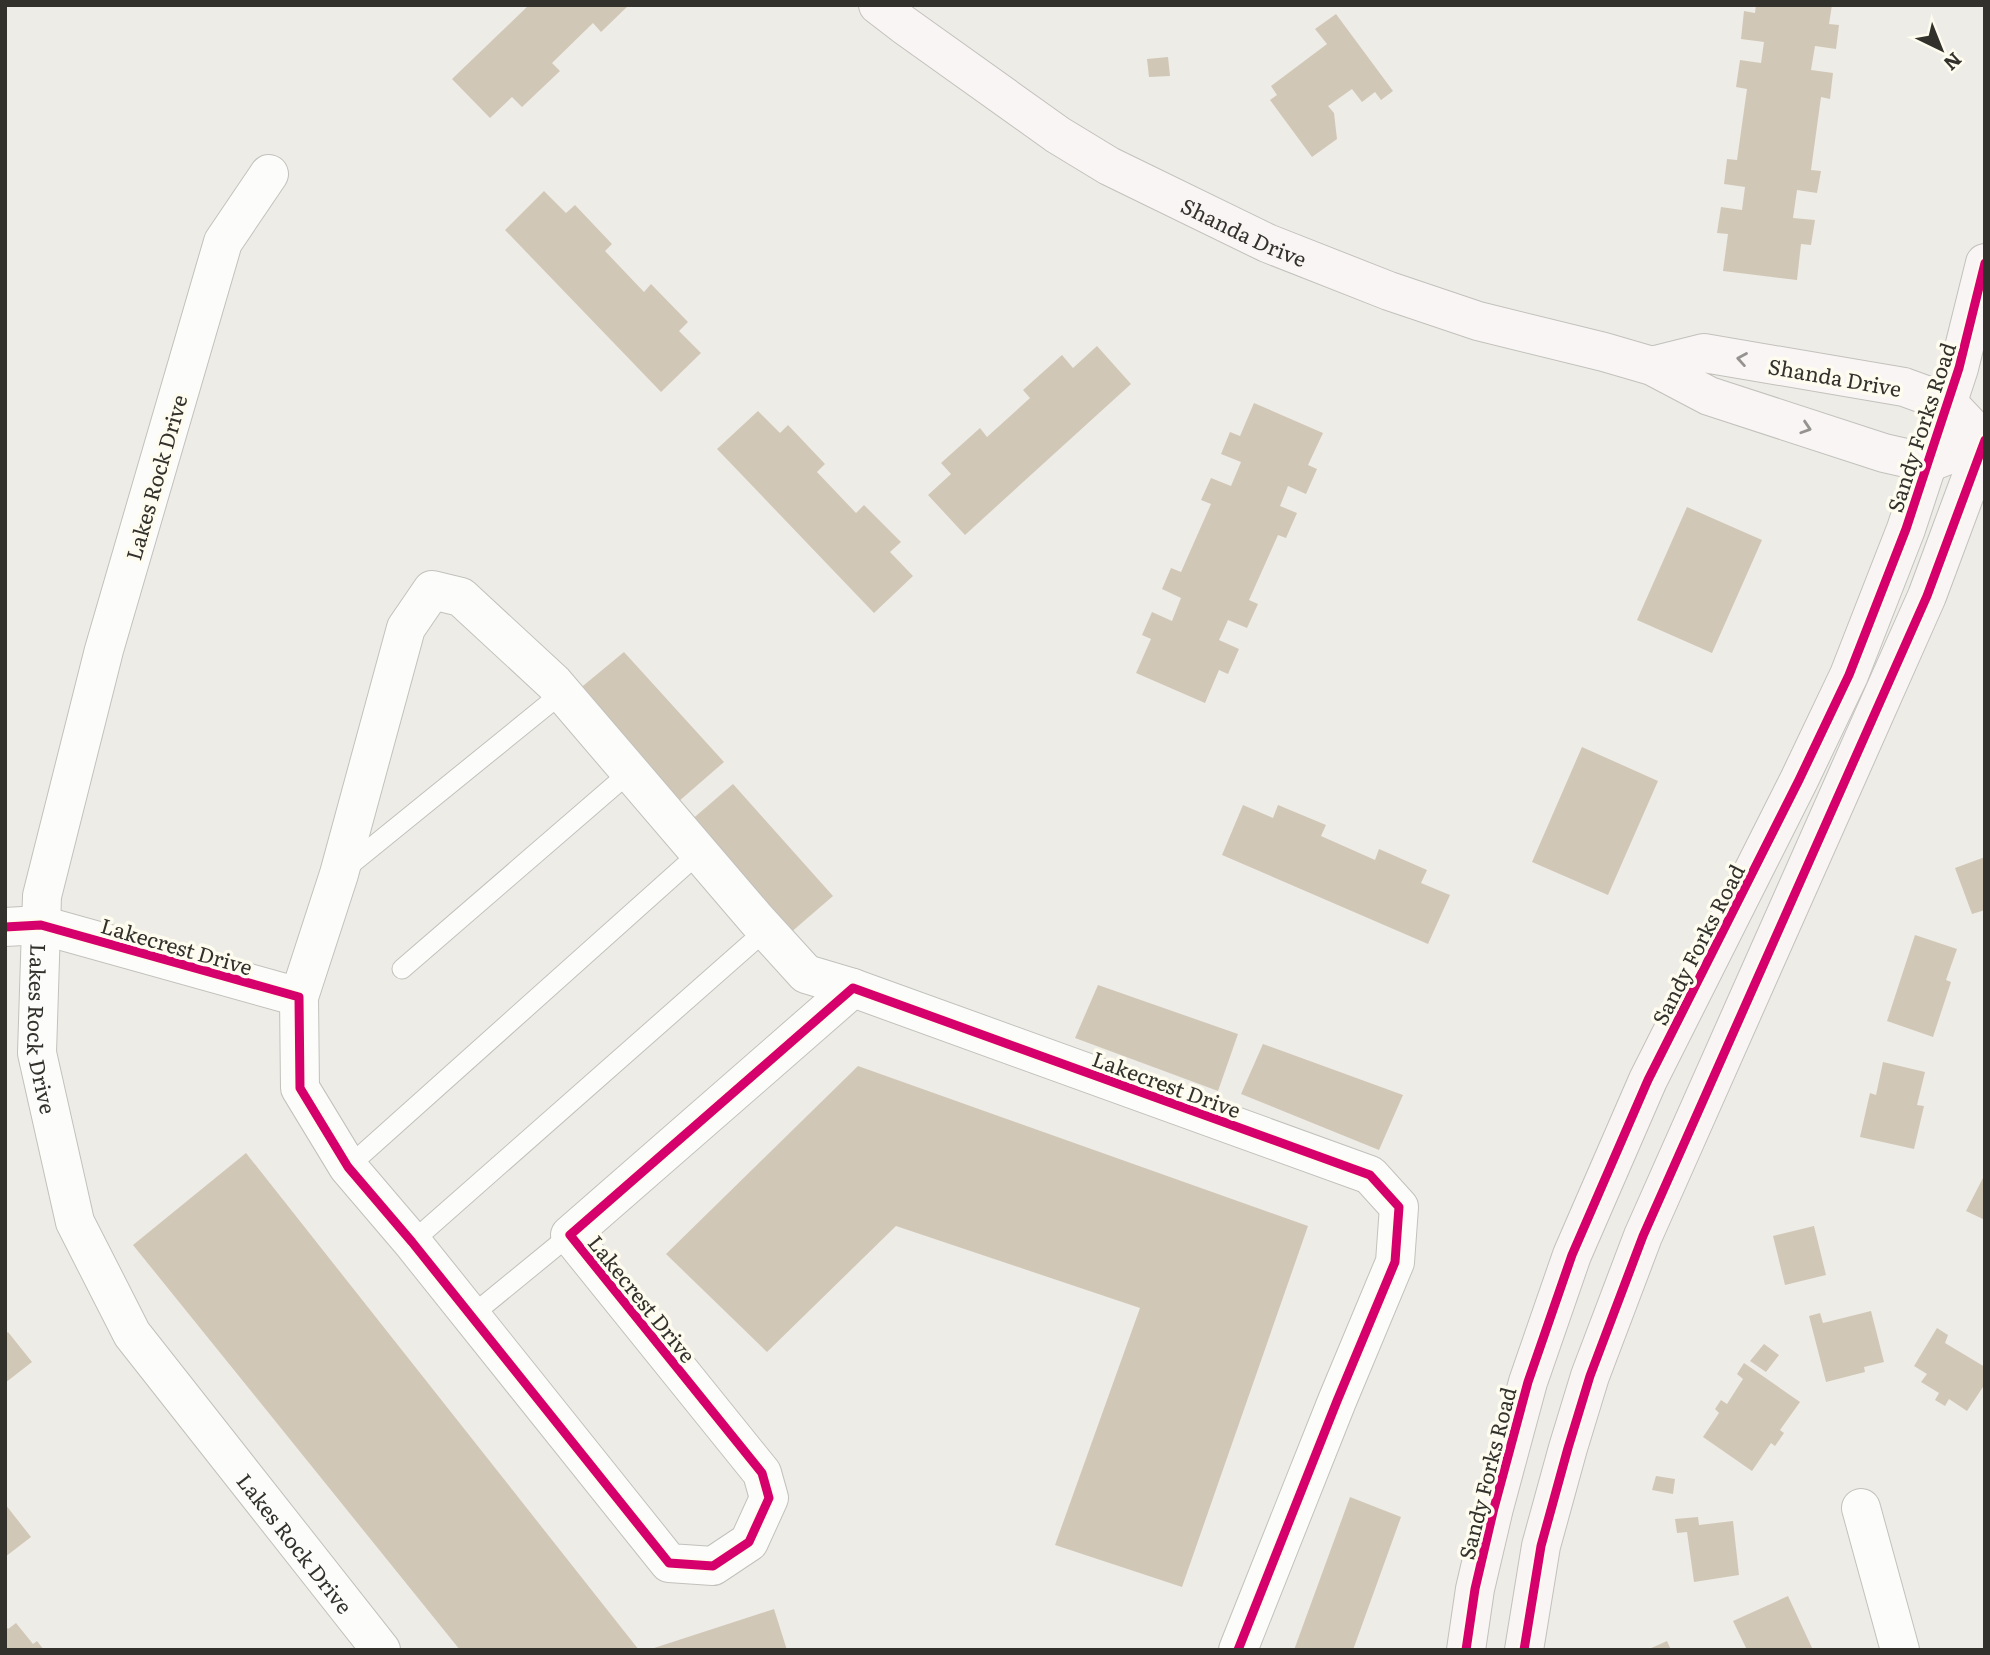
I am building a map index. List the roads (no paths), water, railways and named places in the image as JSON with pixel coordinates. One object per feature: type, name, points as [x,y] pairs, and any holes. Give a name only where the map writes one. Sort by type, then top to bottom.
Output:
[{"type":"street","name":"Shanda Drive","points":[[878,5],[1058,135],[1109,166],[1255,237],[1389,291],[1478,321],[1652,366],[1709,396],[1884,453],[1928,463]]},
{"type":"street","name":"Lakes Rock Drive","points":[[269,174],[223,242],[104,650],[42,896],[23,926],[37,1054],[75,1222],[132,1334],[381,1650]]},
{"type":"street","name":"Sandy Forks Road","points":[[1466,1650],[1475,1590],[1497,1495],[1528,1382],[1572,1255],[1648,1080],[1849,675],[1906,529],[1948,403],[1985,263]]},
{"type":"street","name":"Shanda Drive","points":[[1652,366],[1704,353],[1904,387],[1948,403],[1984,441]]},
{"type":"street","points":[[1928,463],[1984,441]]},
{"type":"street","points":[[1524,1650],[1541,1546],[1568,1448],[1590,1376],[1643,1236],[1927,596],[1984,441]]},
{"type":"street","name":"Lakecrest Drive","points":[[853,988],[570,1235],[762,1473],[769,1498],[748,1542],[713,1566],[669,1563],[412,1242],[348,1167],[300,1088],[299,997],[339,874],[406,628],[432,590],[461,597],[562,693],[765,930],[806,974],[853,988],[1370,1175],[1399,1207],[1395,1262],[1336,1401],[1238,1650]]},
{"type":"street","name":"Lakecrest Drive","points":[[23,926],[299,997]]},
{"type":"street","points":[[1861,1508],[1900,1650]]},
{"type":"lane","points":[[339,874],[562,693]]},
{"type":"lane","points":[[402,969],[630,772]]},
{"type":"lane","points":[[348,1167],[699,853]]},
{"type":"lane","points":[[412,1242],[765,930]]},
{"type":"lane","points":[[471,1316],[570,1235]]}]
